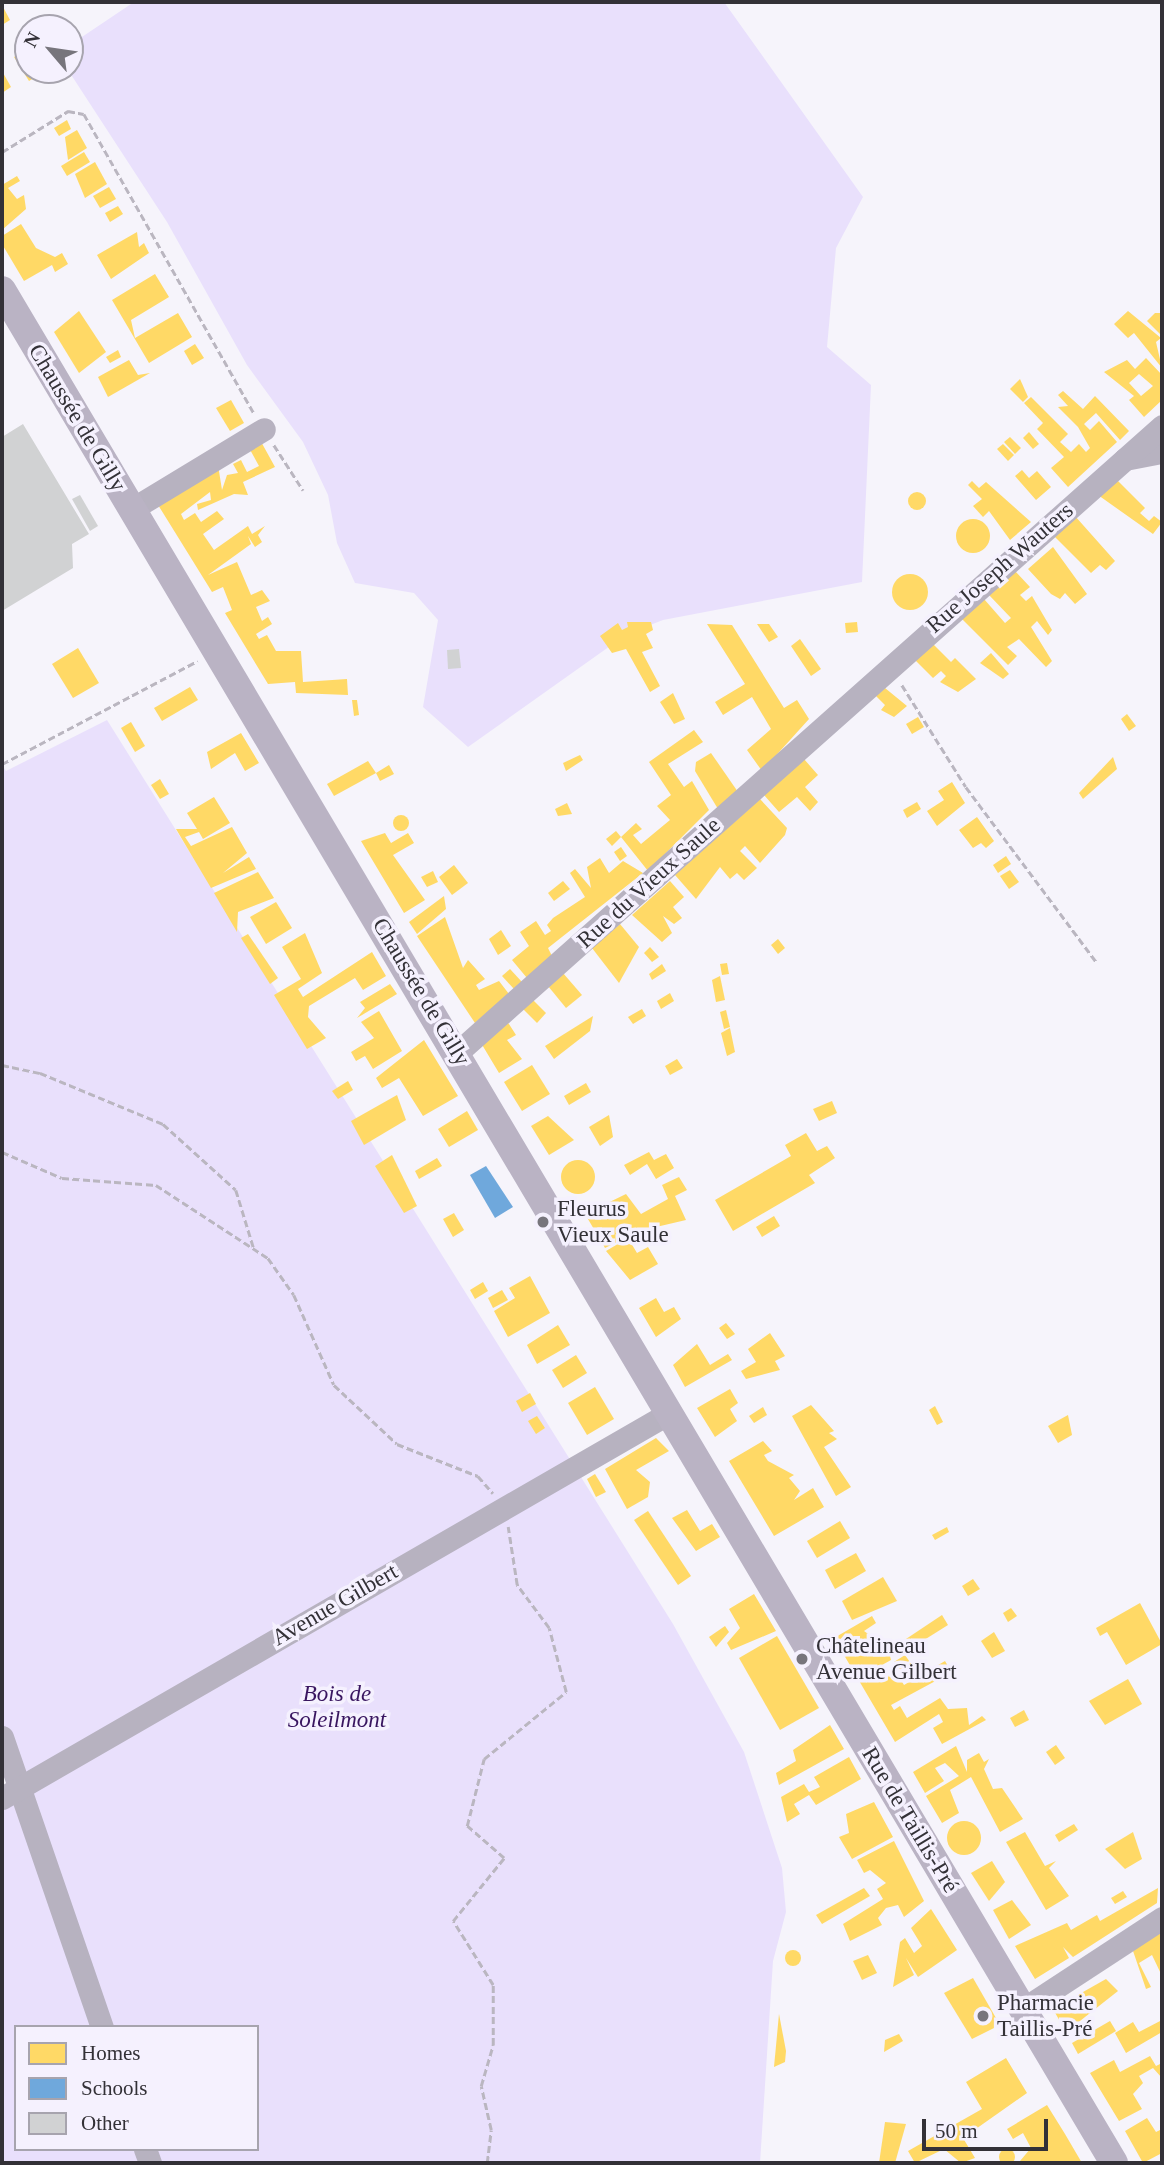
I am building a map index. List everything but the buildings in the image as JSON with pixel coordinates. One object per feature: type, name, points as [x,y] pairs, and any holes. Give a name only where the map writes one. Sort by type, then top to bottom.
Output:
[{"type":"main road","name":"Chaussée de Gilly","points":[[2,290],[458,1052],[705,1477]]},
{"type":"main road","name":"Rue de Taillis-Pré","points":[[705,1477],[1114,2163]]},
{"type":"street","name":"Rue Joseph Wauters","points":[[839,712],[1162,426]]},
{"type":"street","name":"Chaussée de Gilly","points":[[132,509],[264,429]]},
{"type":"street","points":[[1125,459],[1162,452]]},
{"type":"street","name":"Rue du Vieux Saule","points":[[458,1052],[839,712]]},
{"type":"street","name":"Avenue Gilbert","points":[[10,1793],[669,1413]]},
{"type":"street","points":[[2,1737],[10,1793],[101,2025]]},
{"type":"street","points":[[1023,2010],[1162,1918]]},
{"type":"path","points":[[2,152],[68,111],[84,114],[264,429],[303,490]]},
{"type":"path","points":[[2,764],[217,651]]},
{"type":"path","points":[[889,665],[966,787],[1097,963]]},
{"type":"path","points":[[2,1065],[40,1073],[163,1124],[236,1190],[254,1249]]},
{"type":"path","points":[[2,1152],[62,1178],[156,1185],[254,1249],[294,1295],[334,1385],[397,1444],[478,1476],[506,1507],[517,1585],[549,1628],[566,1692],[484,1759],[467,1826],[504,1858],[453,1921],[493,1985],[494,2045],[481,2086],[491,2130],[487,2163]]},
{"type":"green space","points":[[134,2],[724,2],[863,197],[836,248],[827,347],[871,385],[862,582],[663,620],[627,634],[468,747],[423,707],[438,620],[414,593],[355,583],[337,543],[328,495],[303,442],[247,365],[167,222],[77,84],[84,84],[84,36]]},
{"type":"green space","name":"Bois de Soleilmont","points":[[107,720],[673,1624],[744,1752],[782,1868],[786,1912],[773,1961],[760,2163],[2,2163],[2,1798],[19,1787],[2,1737],[2,765],[6,771]]},
{"type":"place","name":"Fleurus Vieux Saule","points":[[543,1222]]},
{"type":"place","name":"Châtelineau Avenue Gilbert","points":[[802,1659]]},
{"type":"place","name":"Pharmacie Taillis-Pré","points":[[983,2016]]}]
